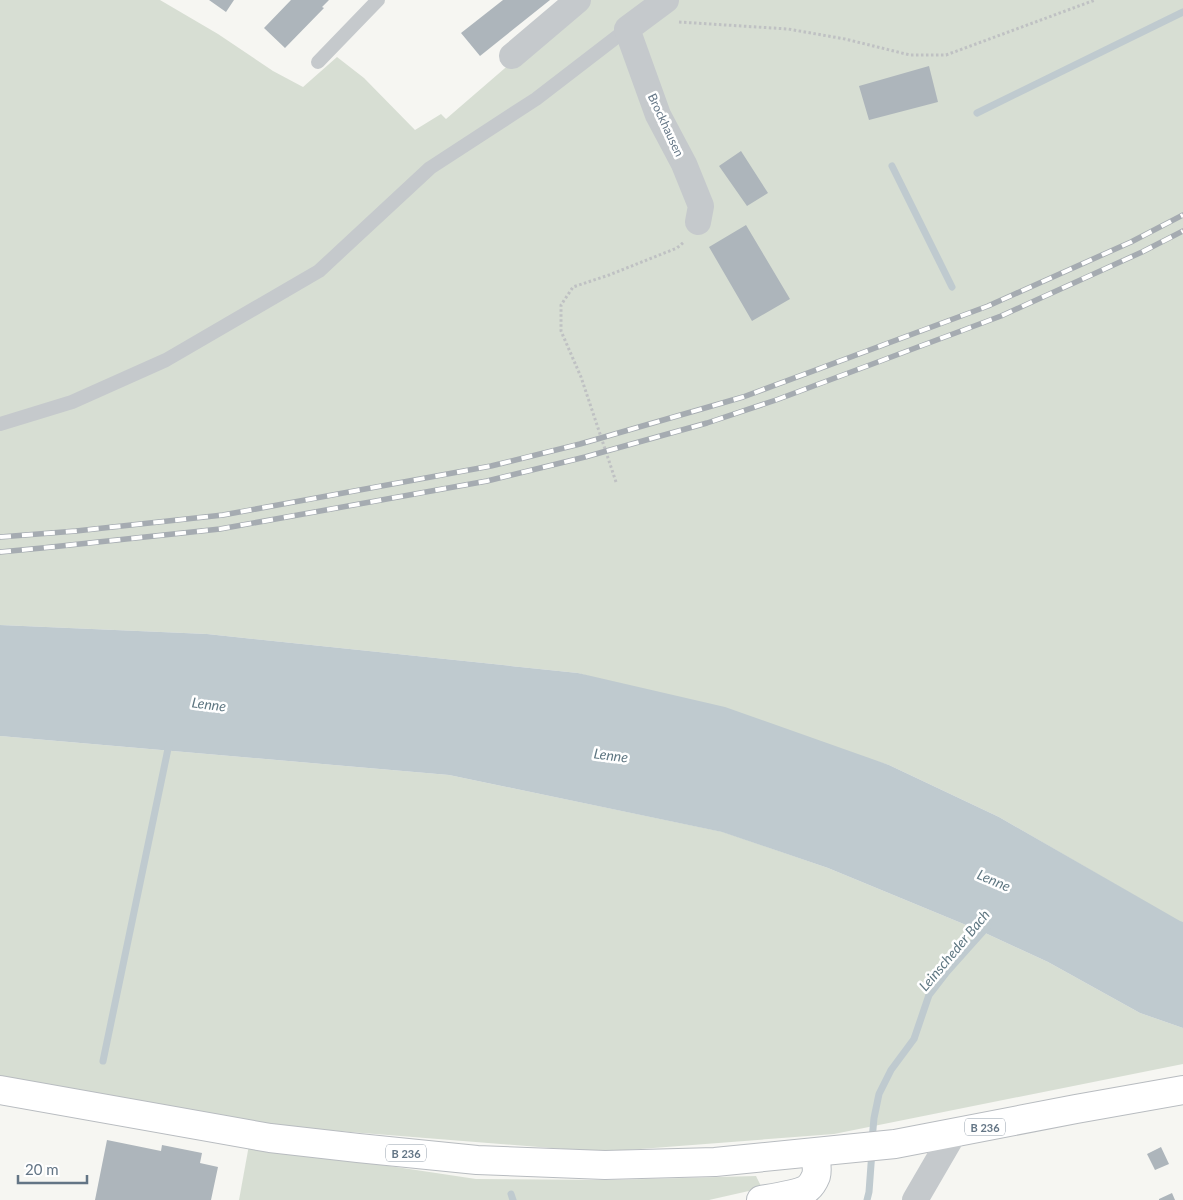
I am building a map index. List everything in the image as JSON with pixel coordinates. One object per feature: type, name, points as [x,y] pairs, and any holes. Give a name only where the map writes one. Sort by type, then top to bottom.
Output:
[{"type":"main road","name":"B 236","points":[[0,1090],[270,1138],[477,1160],[605,1165],[715,1162],[895,1144],[1183,1090]]},
{"type":"main road","points":[[761,1200],[797,1192],[812,1185],[816,1178],[817,1168],[815,1153]]},
{"type":"street","points":[[512,56],[578,0]]},
{"type":"street","points":[[633,24],[666,0]]},
{"type":"street","name":"Brockhausen","points":[[633,24],[658,115],[684,164],[701,206],[698,222]]},
{"type":"street","points":[[915,1200],[954,1133]]},
{"type":"lane","points":[[318,62],[378,0]]},
{"type":"lane","points":[[0,424],[72,402],[166,360],[319,270],[430,168],[536,99],[633,24]]},
{"type":"path","points":[[679,22],[788,29],[845,39],[910,55],[946,56],[1095,0]]},
{"type":"path","points":[[616,482],[581,377],[561,331],[561,305],[573,287],[677,248],[688,239],[698,222]]},
{"type":"shaded area","points":[[0,0],[160,0],[218,34],[273,71],[303,87],[337,57],[364,78],[415,130],[441,114],[446,119],[584,0],[1183,0],[1183,922],[999,817],[889,765],[578,673],[207,634],[0,625]]},
{"type":"shaded area","points":[[0,736],[449,775],[723,832],[828,868],[983,932],[1048,962],[1140,1013],[1183,1028],[1183,1064],[834,1134],[601,1152],[275,1126],[0,1080]]},
{"type":"shaded area","points":[[249,1145],[476,1179],[610,1180],[756,1176],[762,1188],[709,1200],[239,1200]]},
{"type":"water","name":"Lenne","points":[[0,625],[207,634],[578,673],[725,707],[889,765],[999,817],[1183,922],[1183,1028],[1140,1013],[1048,962],[983,932],[828,868],[722,832],[449,775],[0,736]]},
{"type":"building","points":[[209,0],[234,0],[226,12]]},
{"type":"building","points":[[291,0],[329,0],[322,7],[324,8],[285,48],[264,28]]},
{"type":"building","points":[[503,0],[550,0],[480,56],[461,33]]},
{"type":"building","points":[[929,66],[938,102],[869,120],[859,86]]},
{"type":"building","points":[[741,151],[768,193],[747,206],[719,166]]},
{"type":"building","points":[[746,225],[790,299],[752,321],[709,247]]},
{"type":"building","points":[[107,1140],[161,1151],[162,1145],[202,1153],[200,1163],[218,1167],[211,1200],[95,1200]]},
{"type":"building","points":[[1161,1147],[1169,1164],[1155,1170],[1147,1154]]},
{"type":"building","points":[[1172,1193],[1175,1200],[1159,1200],[1159,1199]]},
{"type":"waterway","points":[[977,113],[1183,12]]},
{"type":"waterway","points":[[892,166],[952,287]]},
{"type":"waterway","points":[[103,1061],[169,744]]},
{"type":"waterway","name":"Leinscheder Bach","points":[[872,1140],[879,1094],[891,1070],[914,1039],[929,995],[988,926]]},
{"type":"waterway","name":"Leinscheder Bach","points":[[867,1200],[872,1151]]},
{"type":"waterway","points":[[511,1194],[513,1200]]},
{"type":"railway","points":[[0,537],[223,515],[491,466],[580,444],[743,397],[988,306],[1131,242],[1183,215]]},
{"type":"railway","points":[[0,552],[220,529],[487,481],[585,457],[707,423],[776,400],[1001,316],[1142,252],[1183,231]]}]
